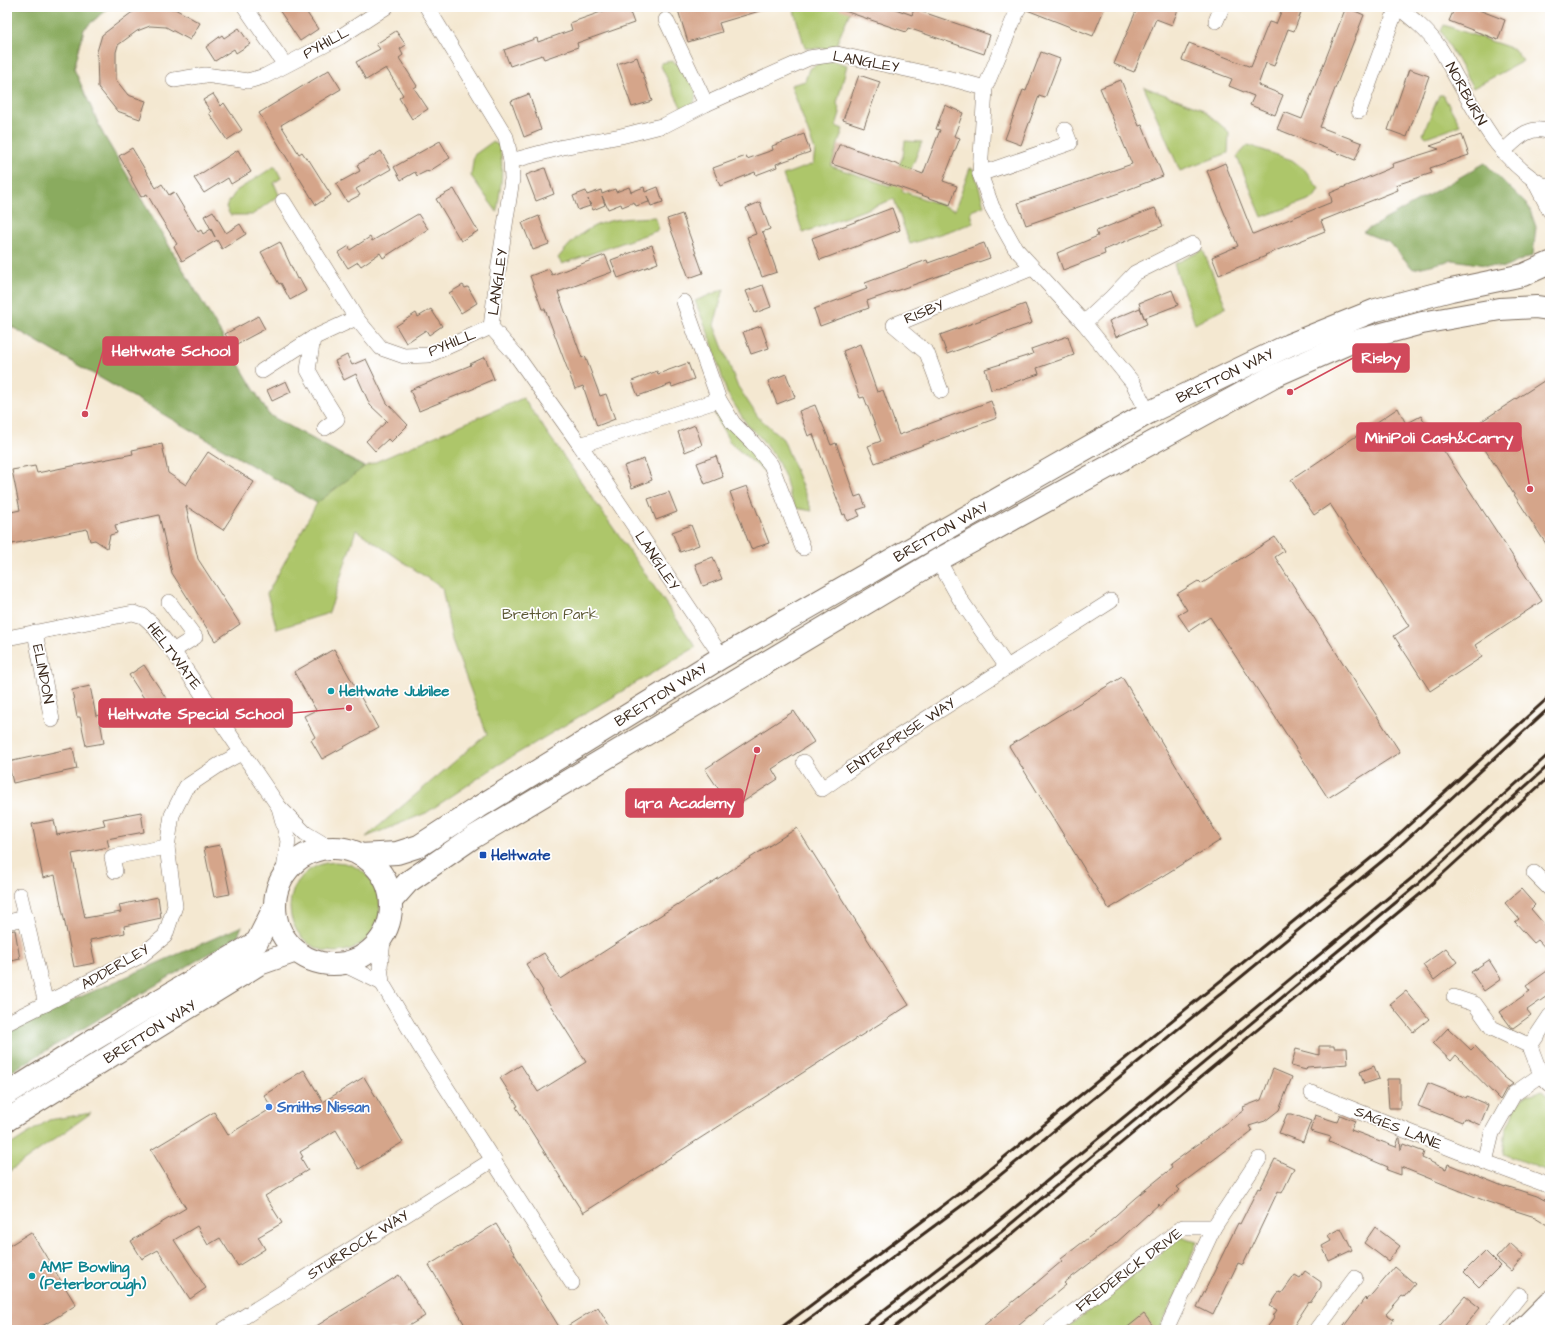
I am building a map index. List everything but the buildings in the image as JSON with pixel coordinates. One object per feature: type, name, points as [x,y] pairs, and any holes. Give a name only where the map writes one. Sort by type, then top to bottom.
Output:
[{"type":"main road","points":[[1550,264],[1550,269]]},
{"type":"main road","name":"BRETTON WAY","points":[[360,855],[397,853],[419,846],[479,807],[722,658],[1148,414],[1289,345],[1376,310],[1451,290],[1523,275],[1550,264]]},
{"type":"main road","name":"BRETTON WAY","points":[[392,900],[408,882],[472,838],[938,560],[1274,376],[1349,343],[1422,323],[1492,310],[1536,307],[1550,309]]},
{"type":"main road","points":[[330,848],[346,850],[360,855],[374,865],[384,879],[392,900],[390,915],[384,933],[374,948],[360,958],[343,964],[327,964],[311,960],[296,951],[285,939],[277,923],[275,906],[277,891],[283,877],[295,862],[311,852],[330,848]]},
{"type":"main road","name":"BRETTON WAY","points":[[7,1094],[93,1040],[256,942],[275,906]]},
{"type":"main road","name":"BRETTON WAY","points":[[7,1120],[259,964],[296,951]]},
{"type":"main road","points":[[1522,1330],[1550,1302]]},
{"type":"street","name":"PYHILL","points":[[245,7],[285,65]]},
{"type":"street","name":"PYHILL","points":[[174,80],[205,75],[248,81],[265,76],[340,37],[386,7]]},
{"type":"street","name":"LANGLEY","points":[[427,7],[506,138],[511,161],[512,179],[491,327],[516,355],[580,445],[722,658]]},
{"type":"street","points":[[1019,7],[986,88],[980,174],[992,207],[1015,248],[1084,323],[1133,383],[1148,414]]},
{"type":"street","points":[[1216,21],[1222,7]]},
{"type":"street","name":"NORBURN","points":[[1359,111],[1397,7],[1419,23],[1439,47],[1479,119],[1492,139],[1535,182],[1550,211]]},
{"type":"street","points":[[666,20],[706,104]]},
{"type":"street","name":"LANGLEY","points":[[511,161],[564,147],[621,136],[665,125],[706,104],[809,58],[837,54],[986,88]]},
{"type":"street","points":[[1504,152],[1520,136],[1528,131],[1536,129],[1550,132]]},
{"type":"street","points":[[980,174],[1070,143],[1065,130]]},
{"type":"street","name":"NORBURN","points":[[1535,182],[1550,189]]},
{"type":"street","name":"PYHILL","points":[[283,201],[356,318],[381,348],[404,356],[429,355],[491,327]]},
{"type":"street","points":[[1084,323],[1135,273],[1193,244]]},
{"type":"street","name":"RISBY","points":[[941,391],[927,353],[894,325],[1032,268]]},
{"type":"street","points":[[684,302],[719,400],[733,423],[752,442],[771,466],[803,548]]},
{"type":"street","points":[[262,371],[313,338],[356,318]]},
{"type":"street","points":[[313,338],[308,370],[337,419],[325,428]]},
{"type":"street","points":[[580,445],[719,400]]},
{"type":"street","points":[[938,560],[960,599],[1008,667]]},
{"type":"street","name":"ENTERPRISE WAY","points":[[804,762],[822,789],[882,747],[1111,601]]},
{"type":"street","points":[[170,602],[195,637],[174,651]]},
{"type":"street","name":"HELTWATE","points":[[35,632],[133,613],[143,616],[152,624],[174,651],[279,807],[305,833],[330,848]]},
{"type":"street","name":"ELINDON","points":[[7,638],[35,632],[52,720]]},
{"type":"street","name":"ADDERLEY","points":[[7,1023],[142,955],[165,936],[175,906],[167,847],[172,815],[186,787],[242,752]]},
{"type":"street","name":"HELTWATE","points":[[279,807],[288,841],[283,877]]},
{"type":"street","points":[[115,871],[112,857],[167,847]]},
{"type":"street","points":[[1534,873],[1550,889]]},
{"type":"street","points":[[20,895],[46,1004]]},
{"type":"street","points":[[7,922],[26,918]]},
{"type":"street","points":[[384,933],[380,966],[382,983],[419,1045],[494,1159],[572,1283]]},
{"type":"street","points":[[343,964],[382,983]]},
{"type":"street","points":[[1454,997],[1475,1004],[1492,1028],[1530,1046],[1546,1079],[1514,1094],[1492,1133],[1485,1162]]},
{"type":"street","points":[[1530,1046],[1550,1016]]},
{"type":"street","name":"SAGES LANE","points":[[1312,1093],[1485,1162],[1550,1186]]},
{"type":"street","name":"STURROCK WAY","points":[[223,1330],[494,1159]]},
{"type":"street","name":"FREDERICK DRIVE","points":[[1166,1330],[1214,1227],[1259,1159]]},
{"type":"street","name":"FREDERICK DRIVE","points":[[1050,1330],[1183,1227],[1214,1227]]},
{"type":"street","points":[[1316,1330],[1355,1278]]},
{"type":"street","points":[[1492,1330],[1520,1295]]},
{"type":"green space","name":"Bretton Park","points":[[7,7],[109,7],[84,29],[74,69],[103,134],[269,415],[364,467],[523,398],[696,647],[498,765],[426,813],[366,837],[487,734],[452,640],[442,588],[356,530],[329,613],[277,629],[267,594],[317,503],[7,324]]},
{"type":"green space","points":[[7,7],[109,7],[84,29],[74,69],[103,134],[269,415],[364,467],[317,503],[7,324]]},
{"type":"green space","points":[[793,7],[852,7],[837,43],[837,49],[805,48]]},
{"type":"green space","points":[[1444,25],[1514,49],[1523,61],[1473,88],[1441,31]]},
{"type":"green space","points":[[672,61],[683,67],[696,91],[692,108],[684,113],[661,66],[661,63]]},
{"type":"green space","points":[[823,61],[833,61],[847,65],[837,103],[840,113],[836,126],[843,129],[831,166],[890,186],[903,156],[905,141],[922,142],[902,191],[955,210],[970,168],[974,169],[984,206],[971,211],[973,223],[910,244],[894,199],[803,233],[783,175],[813,164],[815,151],[791,85],[805,81],[809,69]]},
{"type":"green space","points":[[1144,87],[1201,108],[1229,132],[1228,153],[1180,171]]},
{"type":"green space","points":[[1439,95],[1443,95],[1460,125],[1426,137],[1423,134]]},
{"type":"green space","points":[[492,142],[499,145],[502,162],[497,212],[471,176],[474,155]]},
{"type":"green space","points":[[1248,145],[1292,160],[1305,170],[1319,189],[1314,198],[1262,217],[1237,157]]},
{"type":"green space","points":[[1485,163],[1529,207],[1536,227],[1533,255],[1504,268],[1453,260],[1413,269],[1390,243],[1363,232]]},
{"type":"green space","points":[[275,166],[281,178],[274,183],[279,195],[252,215],[230,215],[226,207],[236,191]]},
{"type":"green space","points":[[655,217],[659,230],[562,264],[558,258],[569,245],[590,228],[612,221]]},
{"type":"green space","points":[[1203,250],[1226,307],[1195,324],[1174,264]]},
{"type":"green space","points":[[724,289],[714,325],[737,385],[758,417],[783,439],[812,511],[796,508],[790,496],[785,477],[775,456],[759,436],[748,426],[727,393],[711,340],[695,301]]},
{"type":"green space","points":[[714,413],[720,416],[754,451],[766,473],[730,443]]},
{"type":"green space","points":[[326,862],[344,862],[360,869],[373,882],[380,898],[380,916],[373,932],[360,945],[344,952],[326,952],[310,945],[297,932],[290,916],[290,898],[297,882],[310,869]]},
{"type":"green space","points":[[242,926],[238,936],[7,1074],[7,1029]]},
{"type":"green space","points":[[1542,1091],[1550,1098],[1550,1172],[1503,1154],[1506,1129],[1516,1106],[1526,1095]]},
{"type":"green space","points":[[91,1113],[7,1173],[7,1147],[49,1120]]},
{"type":"green space","points":[[1181,1237],[1197,1241],[1179,1290],[1158,1330],[1064,1330]]},
{"type":"railway","points":[[778,1330],[969,1186],[1387,845],[1550,696]]},
{"type":"railway","points":[[794,1330],[976,1195],[1392,853],[1550,707]]},
{"type":"railway","points":[[858,1330],[995,1224],[1413,877],[1550,753]]},
{"type":"railway","points":[[874,1330],[1001,1232],[1418,884],[1550,764]]},
{"type":"railway","points":[[891,1330],[1006,1239],[1424,891],[1550,776]]},
{"type":"place","name":"Risby","points":[[1290,392]]},
{"type":"place","name":"Heltwate School","points":[[85,414]]},
{"type":"place","name":"MiniPoli Cash&Carry","points":[[1530,489]]},
{"type":"place","name":"Heltwate Jubilee","points":[[331,691]]},
{"type":"place","name":"Heltwate Special School","points":[[349,708]]},
{"type":"place","name":"Iqra Academy","points":[[757,750]]},
{"type":"place","name":"Heltwate","points":[[483,855]]},
{"type":"place","name":"Smiths Nissan","points":[[269,1107]]},
{"type":"place","name":"AMF Bowling (Peterborough)","points":[[32,1276]]}]
